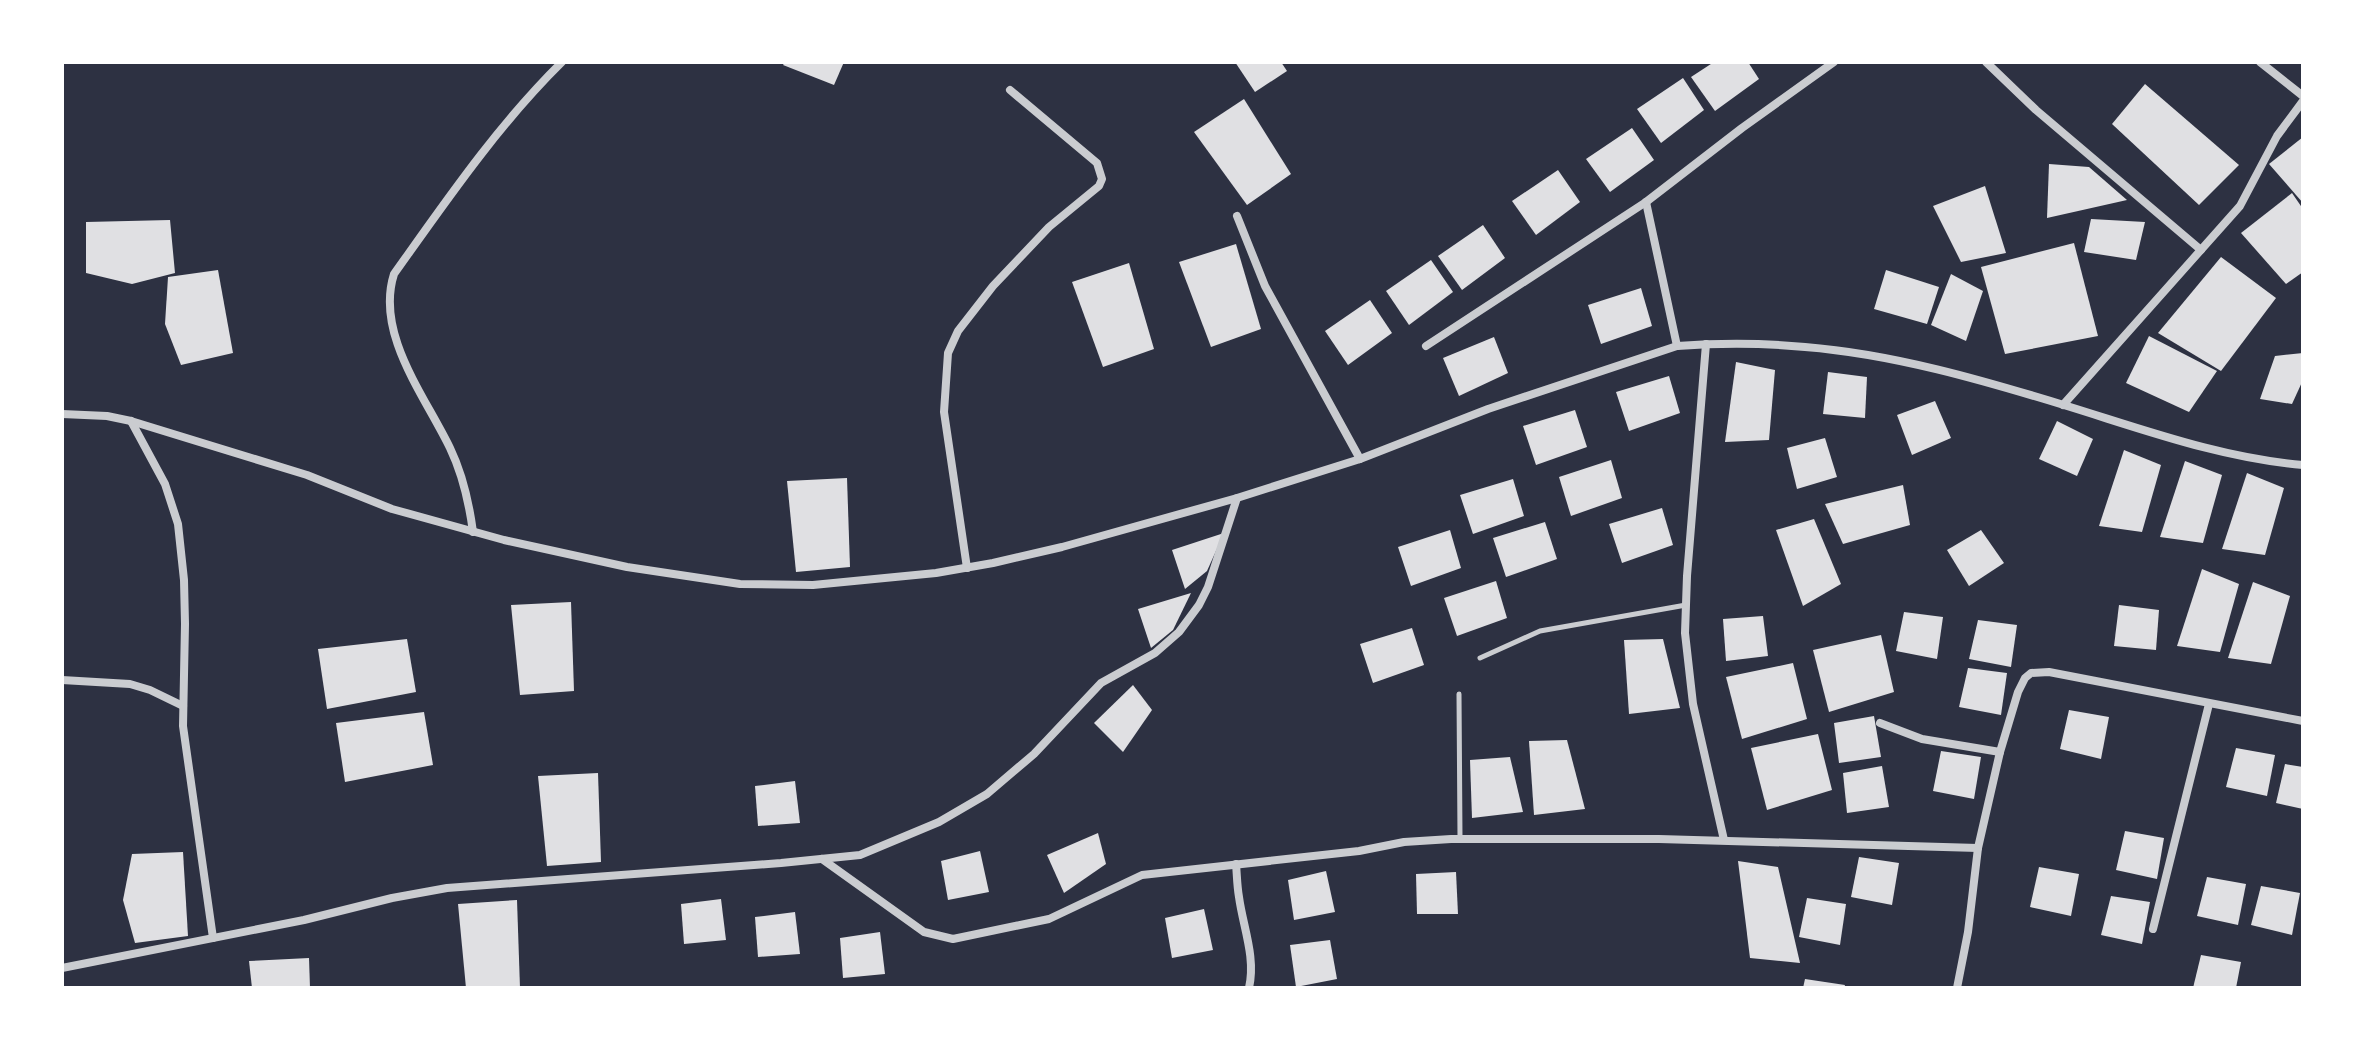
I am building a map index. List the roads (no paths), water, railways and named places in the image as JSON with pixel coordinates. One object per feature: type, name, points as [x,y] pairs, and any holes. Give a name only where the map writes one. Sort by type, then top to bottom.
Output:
[{"type":"street","points":[[473,532],[466,487],[450,448],[411,376],[392,328],[389,290],[394,274],[473,166],[540,84],[562,62]]},
{"type":"street","points":[[1426,346],[1646,202],[1834,62]]},
{"type":"street","points":[[1986,62],[2036,110],[2201,250]]},
{"type":"street","points":[[2063,405],[2240,206],[2277,136],[2303,98],[2260,62]]},
{"type":"street","points":[[967,568],[944,412],[948,353],[958,331],[993,286],[1049,227],[1099,186],[1102,179],[1097,163],[1010,90]]},
{"type":"street","points":[[1646,202],[1677,346]]},
{"type":"street","points":[[1237,216],[1265,286],[1360,459]]},
{"type":"street","points":[[1706,344],[1685,633],[1693,704],[1724,840]]},
{"type":"street","points":[[62,414],[107,416],[131,421],[307,475],[392,509],[473,532],[627,567],[740,584],[813,585],[885,579],[967,568],[1062,547],[1237,498],[1360,459],[1488,409],[1677,346],[1807,347],[1889,359],[2063,405],[2199,447],[2303,465]]},
{"type":"street","points":[[131,421],[165,484],[178,524],[184,580],[183,706],[186,754],[213,938]]},
{"type":"street","points":[[62,968],[447,888],[860,855],[939,822],[987,794],[1034,754],[1101,683],[1164,647],[1186,623],[1208,587],[1237,498]]},
{"type":"street","points":[[1957,988],[1968,932],[1978,848],[2000,752],[2018,692],[2031,673],[2049,672],[2303,721]]},
{"type":"street","points":[[62,680],[130,684],[183,706]]},
{"type":"street","points":[[2153,929],[2209,704]]},
{"type":"street","points":[[1880,723],[1922,739],[2000,752]]},
{"type":"street","points":[[822,859],[924,932],[953,939],[1049,919],[1142,875],[1359,851],[1404,842],[1460,839],[1724,840],[1978,848]]},
{"type":"street","points":[[1236,864],[1251,959],[1249,988]]},
{"type":"lane","points":[[1480,658],[1540,631],[1686,605]]},
{"type":"lane","points":[[1459,694],[1460,839]]}]
